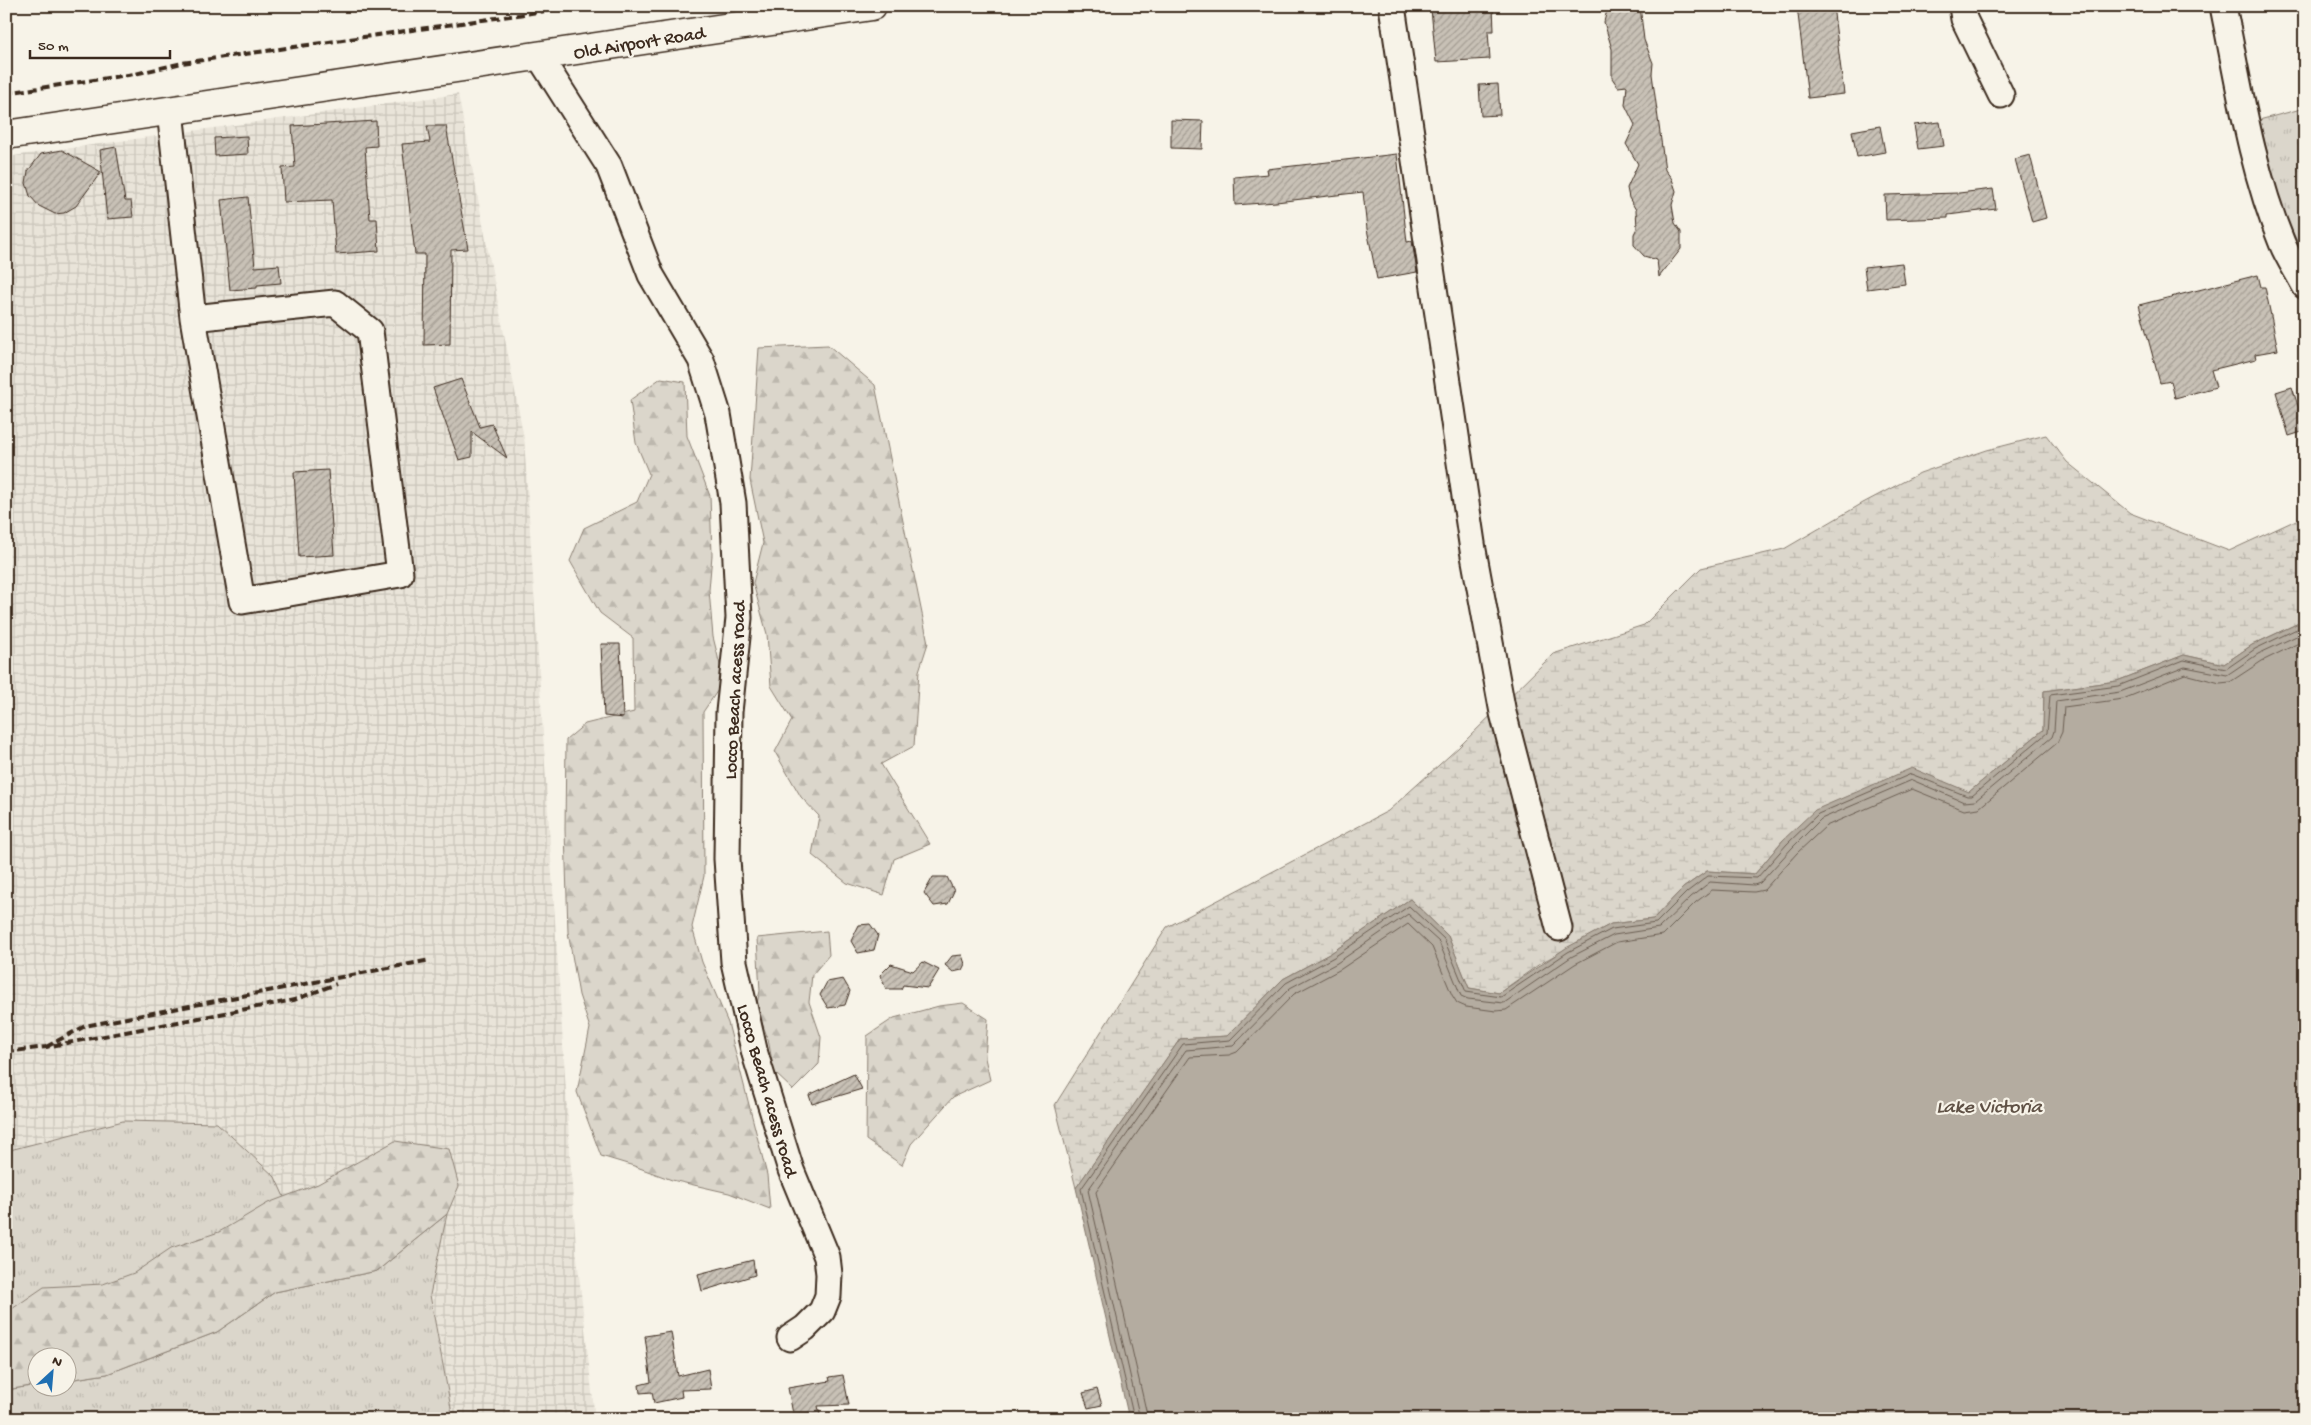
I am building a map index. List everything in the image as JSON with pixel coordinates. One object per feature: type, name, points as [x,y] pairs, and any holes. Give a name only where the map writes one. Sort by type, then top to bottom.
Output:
[{"type":"main road","name":"Old Airport Road","points":[[6,135],[872,6]]},
{"type":"street","points":[[1392,6],[1473,550],[1503,713],[1559,928]]},
{"type":"street","points":[[1962,6],[1964,19],[2001,95]]},
{"type":"street","points":[[2223,6],[2248,129],[2267,202],[2282,244],[2305,286]]},
{"type":"street","name":"Locco Beach acess road","points":[[539,56],[609,166],[651,275],[701,360],[718,414],[733,503],[739,618],[729,712],[728,858],[734,962],[755,1054],[791,1170],[827,1257],[829,1274],[828,1296],[822,1311],[805,1328],[790,1338]]},
{"type":"street","points":[[170,111],[193,318],[242,600],[400,574],[370,331],[335,303],[193,318]]},
{"type":"shaded area","points":[[458,94],[524,438],[576,1248],[595,1419],[453,1419],[423,1254],[78,1386],[78,1348],[28,1348],[28,1398],[45,1398],[6,1413],[6,157]]},
{"type":"green space","points":[[2305,108],[2305,257],[2283,213],[2259,120]]},
{"type":"green space","points":[[828,345],[875,385],[928,643],[919,671],[914,746],[881,764],[930,844],[894,859],[884,895],[847,883],[812,855],[819,816],[801,797],[775,752],[792,720],[771,686],[767,634],[753,583],[763,543],[750,480],[759,348]]},
{"type":"green space","points":[[661,378],[685,382],[687,436],[710,496],[712,555],[709,590],[713,637],[724,681],[703,712],[704,876],[692,927],[702,962],[728,1023],[767,1175],[770,1209],[729,1193],[672,1180],[601,1156],[577,1092],[590,1028],[579,995],[568,932],[565,830],[566,740],[585,724],[634,712],[633,638],[600,613],[570,561],[584,528],[637,502],[649,474],[636,443],[630,400]]},
{"type":"green space","points":[[2046,435],[2067,462],[2130,513],[2229,551],[2305,516],[2305,620],[2252,645],[2224,664],[2184,655],[2117,681],[2044,691],[2043,730],[1969,792],[1783,840],[1755,874],[1707,871],[1683,888],[1653,919],[1611,924],[1541,963],[1499,993],[1469,988],[1448,936],[1410,899],[1331,953],[1283,979],[1227,1036],[1180,1039],[1076,1188],[1055,1105],[1167,927],[1388,811],[1459,747],[1553,654],[1644,625],[1701,568],[1784,549],[1863,503],[1920,473],[1987,450]]},
{"type":"green space","points":[[827,931],[829,955],[812,975],[809,1002],[821,1037],[819,1064],[793,1090],[774,1072],[768,1039],[756,1007],[760,991],[757,938]]},
{"type":"green space","points":[[963,1003],[988,1019],[985,1058],[990,1080],[953,1097],[911,1144],[902,1165],[866,1140],[867,1036],[894,1018],[939,1006]]},
{"type":"green space","points":[[123,1121],[217,1123],[275,1177],[304,1241],[40,1348],[28,1348],[28,1353],[6,1362],[6,1151]]},
{"type":"green space","points":[[395,1141],[449,1149],[459,1186],[447,1214],[377,1271],[275,1292],[217,1332],[107,1374],[78,1378],[78,1348],[28,1348],[28,1386],[6,1390],[6,1313],[44,1287],[103,1284],[134,1273],[171,1248],[219,1232],[268,1203],[318,1184]]},
{"type":"green space","points":[[447,1214],[430,1295],[453,1419],[6,1419],[6,1390],[28,1386],[28,1398],[78,1398],[78,1378],[107,1374],[217,1332],[275,1292],[377,1271]]},
{"type":"water","name":"Lake Victoria","points":[[2305,620],[2305,1419],[1129,1419],[1076,1188],[1180,1039],[1227,1036],[1283,979],[1331,953],[1410,899],[1448,936],[1469,988],[1499,993],[1566,948],[1611,924],[1653,919],[1683,888],[1707,871],[1755,874],[1783,840],[1815,810],[1912,768],[1969,792],[2043,730],[2044,691],[2117,681],[2184,655],[2224,664],[2252,645]]},
{"type":"building","points":[[1493,6],[1494,31],[1488,31],[1490,59],[1436,62],[1431,9]]},
{"type":"building","points":[[1608,6],[1640,6],[1644,40],[1653,63],[1652,74],[1665,170],[1672,179],[1676,191],[1672,205],[1675,223],[1681,232],[1681,249],[1659,277],[1657,260],[1644,256],[1634,245],[1634,234],[1637,228],[1636,210],[1629,198],[1627,188],[1638,164],[1626,144],[1635,125],[1625,105],[1627,86],[1618,87],[1612,78],[1612,49],[1604,22]]},
{"type":"building","points":[[1797,6],[1833,6],[1844,94],[1808,98]]},
{"type":"building","points":[[1498,84],[1500,115],[1481,116],[1479,85]]},
{"type":"building","points":[[1171,120],[1203,121],[1202,149],[1171,148]]},
{"type":"building","points":[[376,121],[377,146],[365,147],[370,219],[377,219],[379,251],[336,254],[332,200],[284,202],[282,168],[295,167],[292,126]]},
{"type":"building","points":[[1940,122],[1944,146],[1918,149],[1914,125]]},
{"type":"building","points":[[427,126],[446,126],[468,249],[451,250],[450,344],[424,345],[425,254],[415,254],[402,144],[430,142]]},
{"type":"building","points":[[1880,126],[1885,152],[1857,157],[1852,131]]},
{"type":"building","points":[[247,136],[248,154],[215,156],[214,138]]},
{"type":"building","points":[[116,147],[125,201],[131,201],[133,217],[107,219],[100,150]]},
{"type":"building","points":[[62,150],[101,172],[76,206],[64,213],[55,214],[39,206],[30,196],[26,183],[28,171],[41,154]]},
{"type":"building","points":[[1397,154],[1407,242],[1412,241],[1417,272],[1377,279],[1367,229],[1363,192],[1235,205],[1234,177],[1268,174],[1267,169]]},
{"type":"building","points":[[2030,155],[2046,218],[2032,222],[2015,159]]},
{"type":"building","points":[[1993,189],[1996,209],[1948,215],[1948,218],[1886,220],[1885,195],[1959,193]]},
{"type":"building","points":[[248,197],[255,267],[279,265],[281,283],[257,285],[257,288],[230,290],[221,200]]},
{"type":"building","points":[[1902,263],[1905,284],[1867,289],[1864,267]]},
{"type":"building","points":[[2258,275],[2261,287],[2265,287],[2278,350],[2255,354],[2256,359],[2211,370],[2216,387],[2175,398],[2171,381],[2160,383],[2139,305]]},
{"type":"building","points":[[461,379],[480,427],[492,424],[507,458],[472,432],[472,457],[459,460],[433,388]]},
{"type":"building","points":[[2292,387],[2300,412],[2305,410],[2305,431],[2289,436],[2276,392]]},
{"type":"building","points":[[328,470],[334,555],[299,557],[294,472]]},
{"type":"building","points":[[601,644],[620,644],[623,718],[604,716]]},
{"type":"building","points":[[933,877],[947,877],[954,891],[948,904],[934,906],[924,893]]},
{"type":"building","points":[[870,924],[878,935],[874,950],[858,953],[851,941],[859,925]]},
{"type":"building","points":[[962,955],[965,964],[962,970],[953,972],[945,965],[952,956]]},
{"type":"building","points":[[923,962],[939,970],[928,988],[903,985],[901,989],[886,989],[880,975],[891,964],[913,971]]},
{"type":"building","points":[[843,979],[850,991],[845,1005],[828,1008],[820,995],[827,982]]},
{"type":"building","points":[[854,1074],[862,1089],[812,1104],[809,1095]]},
{"type":"building","points":[[753,1260],[755,1275],[702,1291],[698,1274]]},
{"type":"building","points":[[671,1332],[678,1376],[708,1369],[711,1389],[681,1390],[682,1397],[654,1403],[652,1392],[640,1393],[639,1385],[651,1382],[645,1336]]},
{"type":"building","points":[[843,1375],[849,1405],[818,1406],[821,1419],[794,1419],[788,1388],[830,1381],[829,1377]]},
{"type":"building","points":[[1097,1389],[1102,1405],[1088,1408],[1083,1393]]},
{"type":"railway","points":[[6,93],[135,74],[182,63],[580,6]]},
{"type":"railway","points":[[46,1047],[85,1026],[430,960]]},
{"type":"railway","points":[[6,1052],[46,1047],[294,1000],[336,984]]}]
